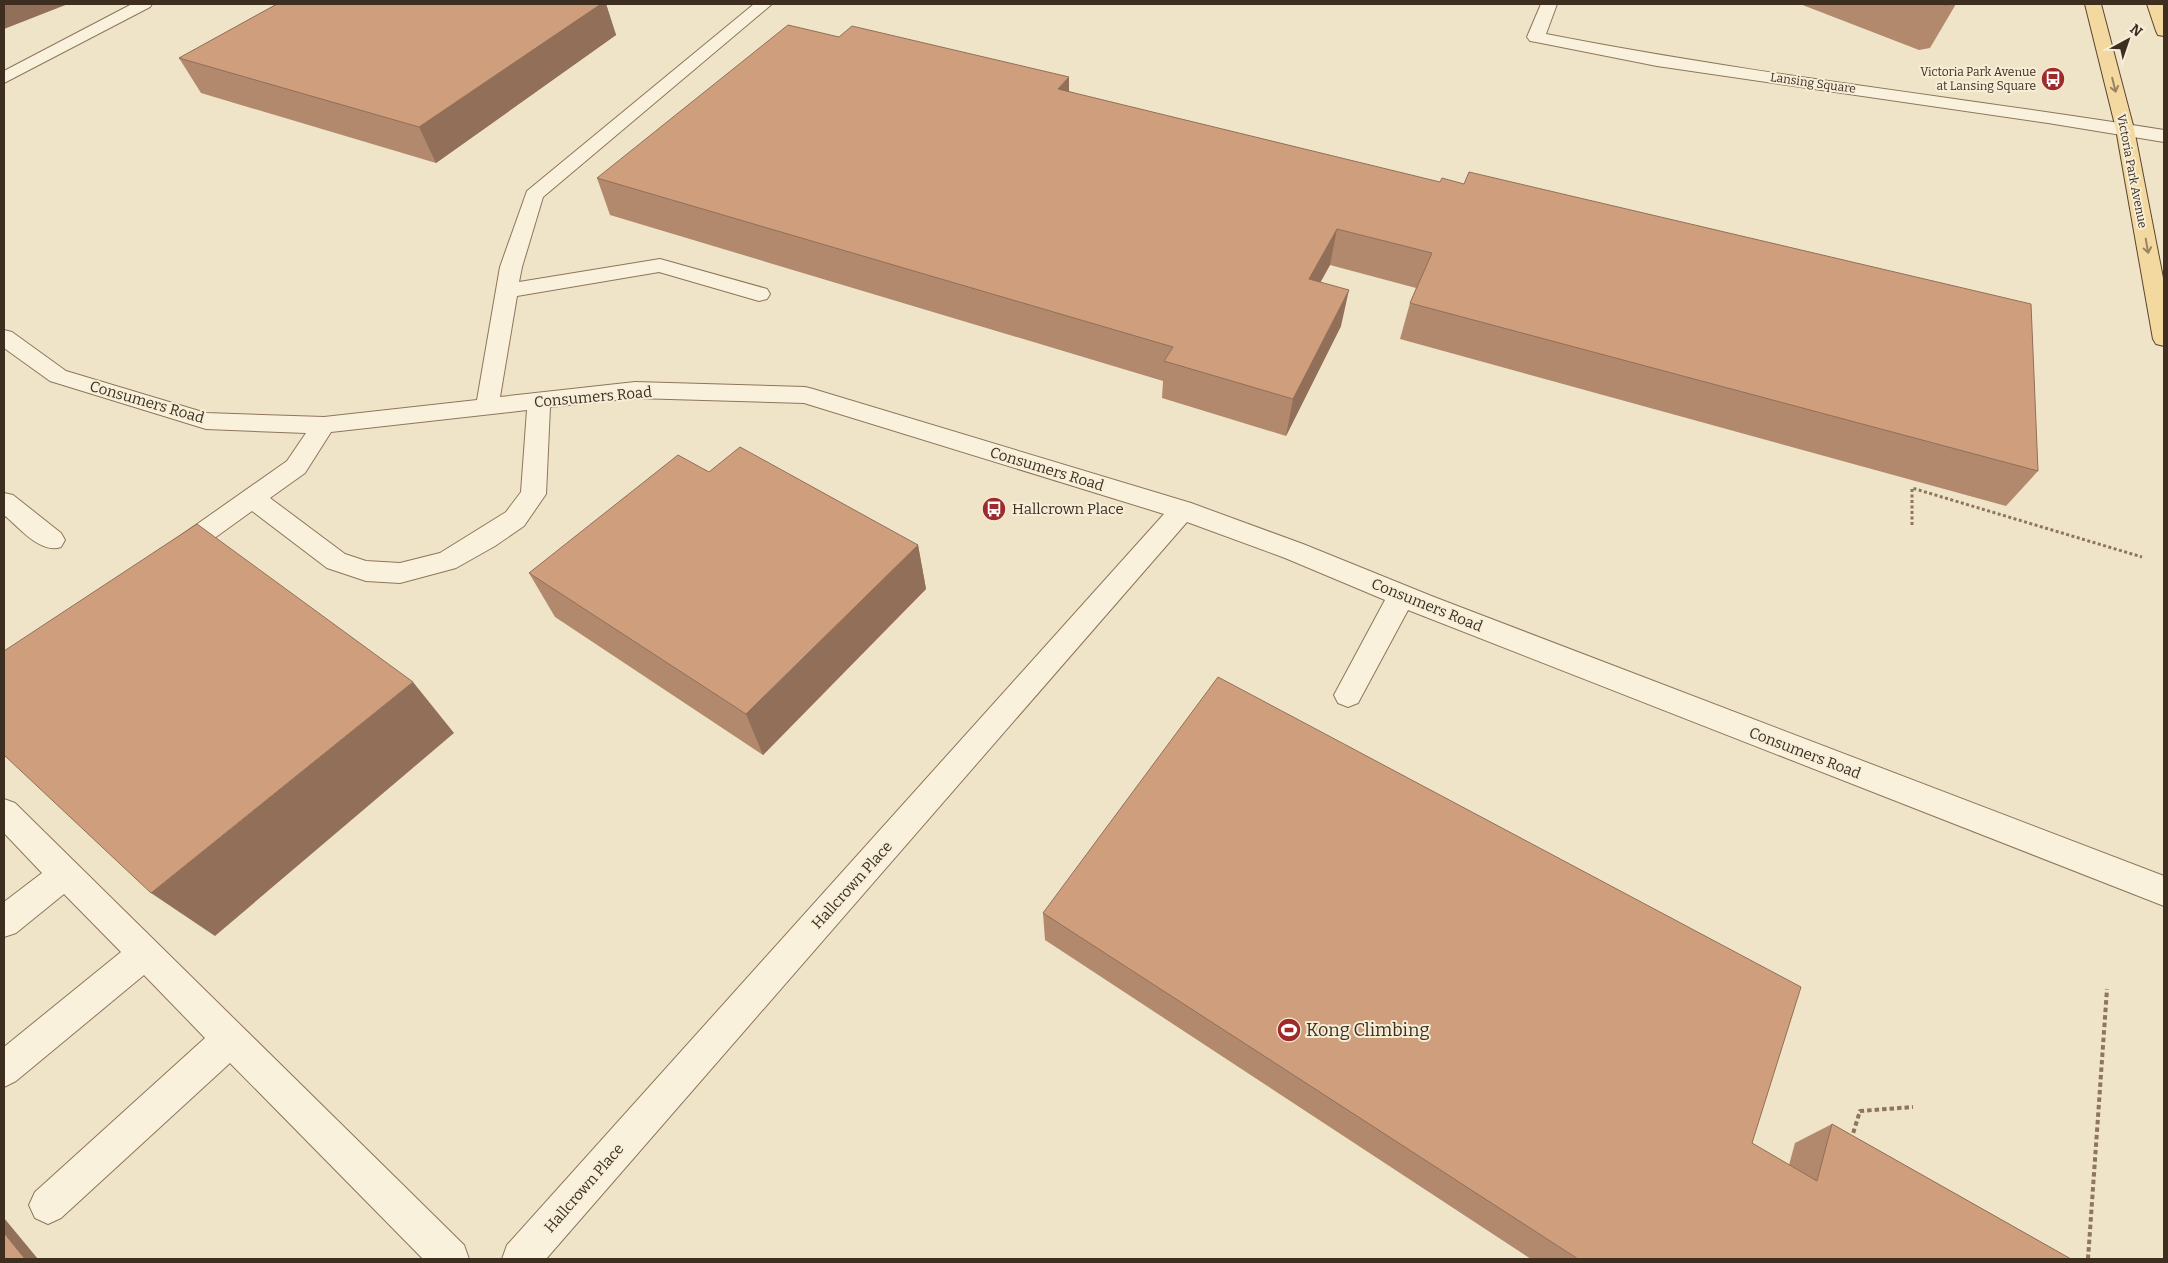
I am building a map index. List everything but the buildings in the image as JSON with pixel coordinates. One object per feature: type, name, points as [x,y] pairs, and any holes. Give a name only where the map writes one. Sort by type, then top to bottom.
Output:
[{"type":"main road","name":"Victoria Park Avenue","points":[[2093,4],[2125,129],[2164,339]]},
{"type":"main road","points":[[2155,4],[2164,31]]},
{"type":"street","points":[[4,78],[144,4]]},
{"type":"street","points":[[487,407],[511,267],[534,195],[764,4]]},
{"type":"street","name":"Lansing Square","points":[[1549,4],[1536,37],[1657,61],[2125,129]]},
{"type":"street","points":[[2125,129],[2164,136]]},
{"type":"street","points":[[507,291],[660,265],[759,294]]},
{"type":"street","name":"Consumers Road","points":[[4,337],[58,376],[206,421],[324,425],[635,390],[805,395],[1182,510],[1294,551],[1402,596],[2164,891]]},
{"type":"street","points":[[254,499],[336,561],[366,571],[400,573],[447,561],[486,539],[515,519],[533,494],[539,401]]},
{"type":"street","points":[[157,565],[296,468],[324,425]]},
{"type":"street","points":[[4,502],[52,540]]},
{"type":"street","name":"Hallcrown Place","points":[[521,1259],[1182,510]]},
{"type":"street","points":[[1348,695],[1402,596]]},
{"type":"street","points":[[4,812],[450,1259]]},
{"type":"street","points":[[4,922],[65,874]]},
{"type":"street","points":[[4,1069],[144,954]]},
{"type":"street","points":[[48,1205],[230,1039]]},
{"type":"path","points":[[1912,526],[1912,488],[2142,557]]},
{"type":"path","points":[[2088,1259],[2107,989]]},
{"type":"path","points":[[1849,1146],[1860,1111],[1913,1107]]},
{"type":"place","name":"Victoria Park Avenue at Lansing Square","points":[[2053,79]]},
{"type":"place","name":"Hallcrown Place","points":[[994,509]]},
{"type":"place","name":"Kong Climbing","points":[[1289,1030]]}]
